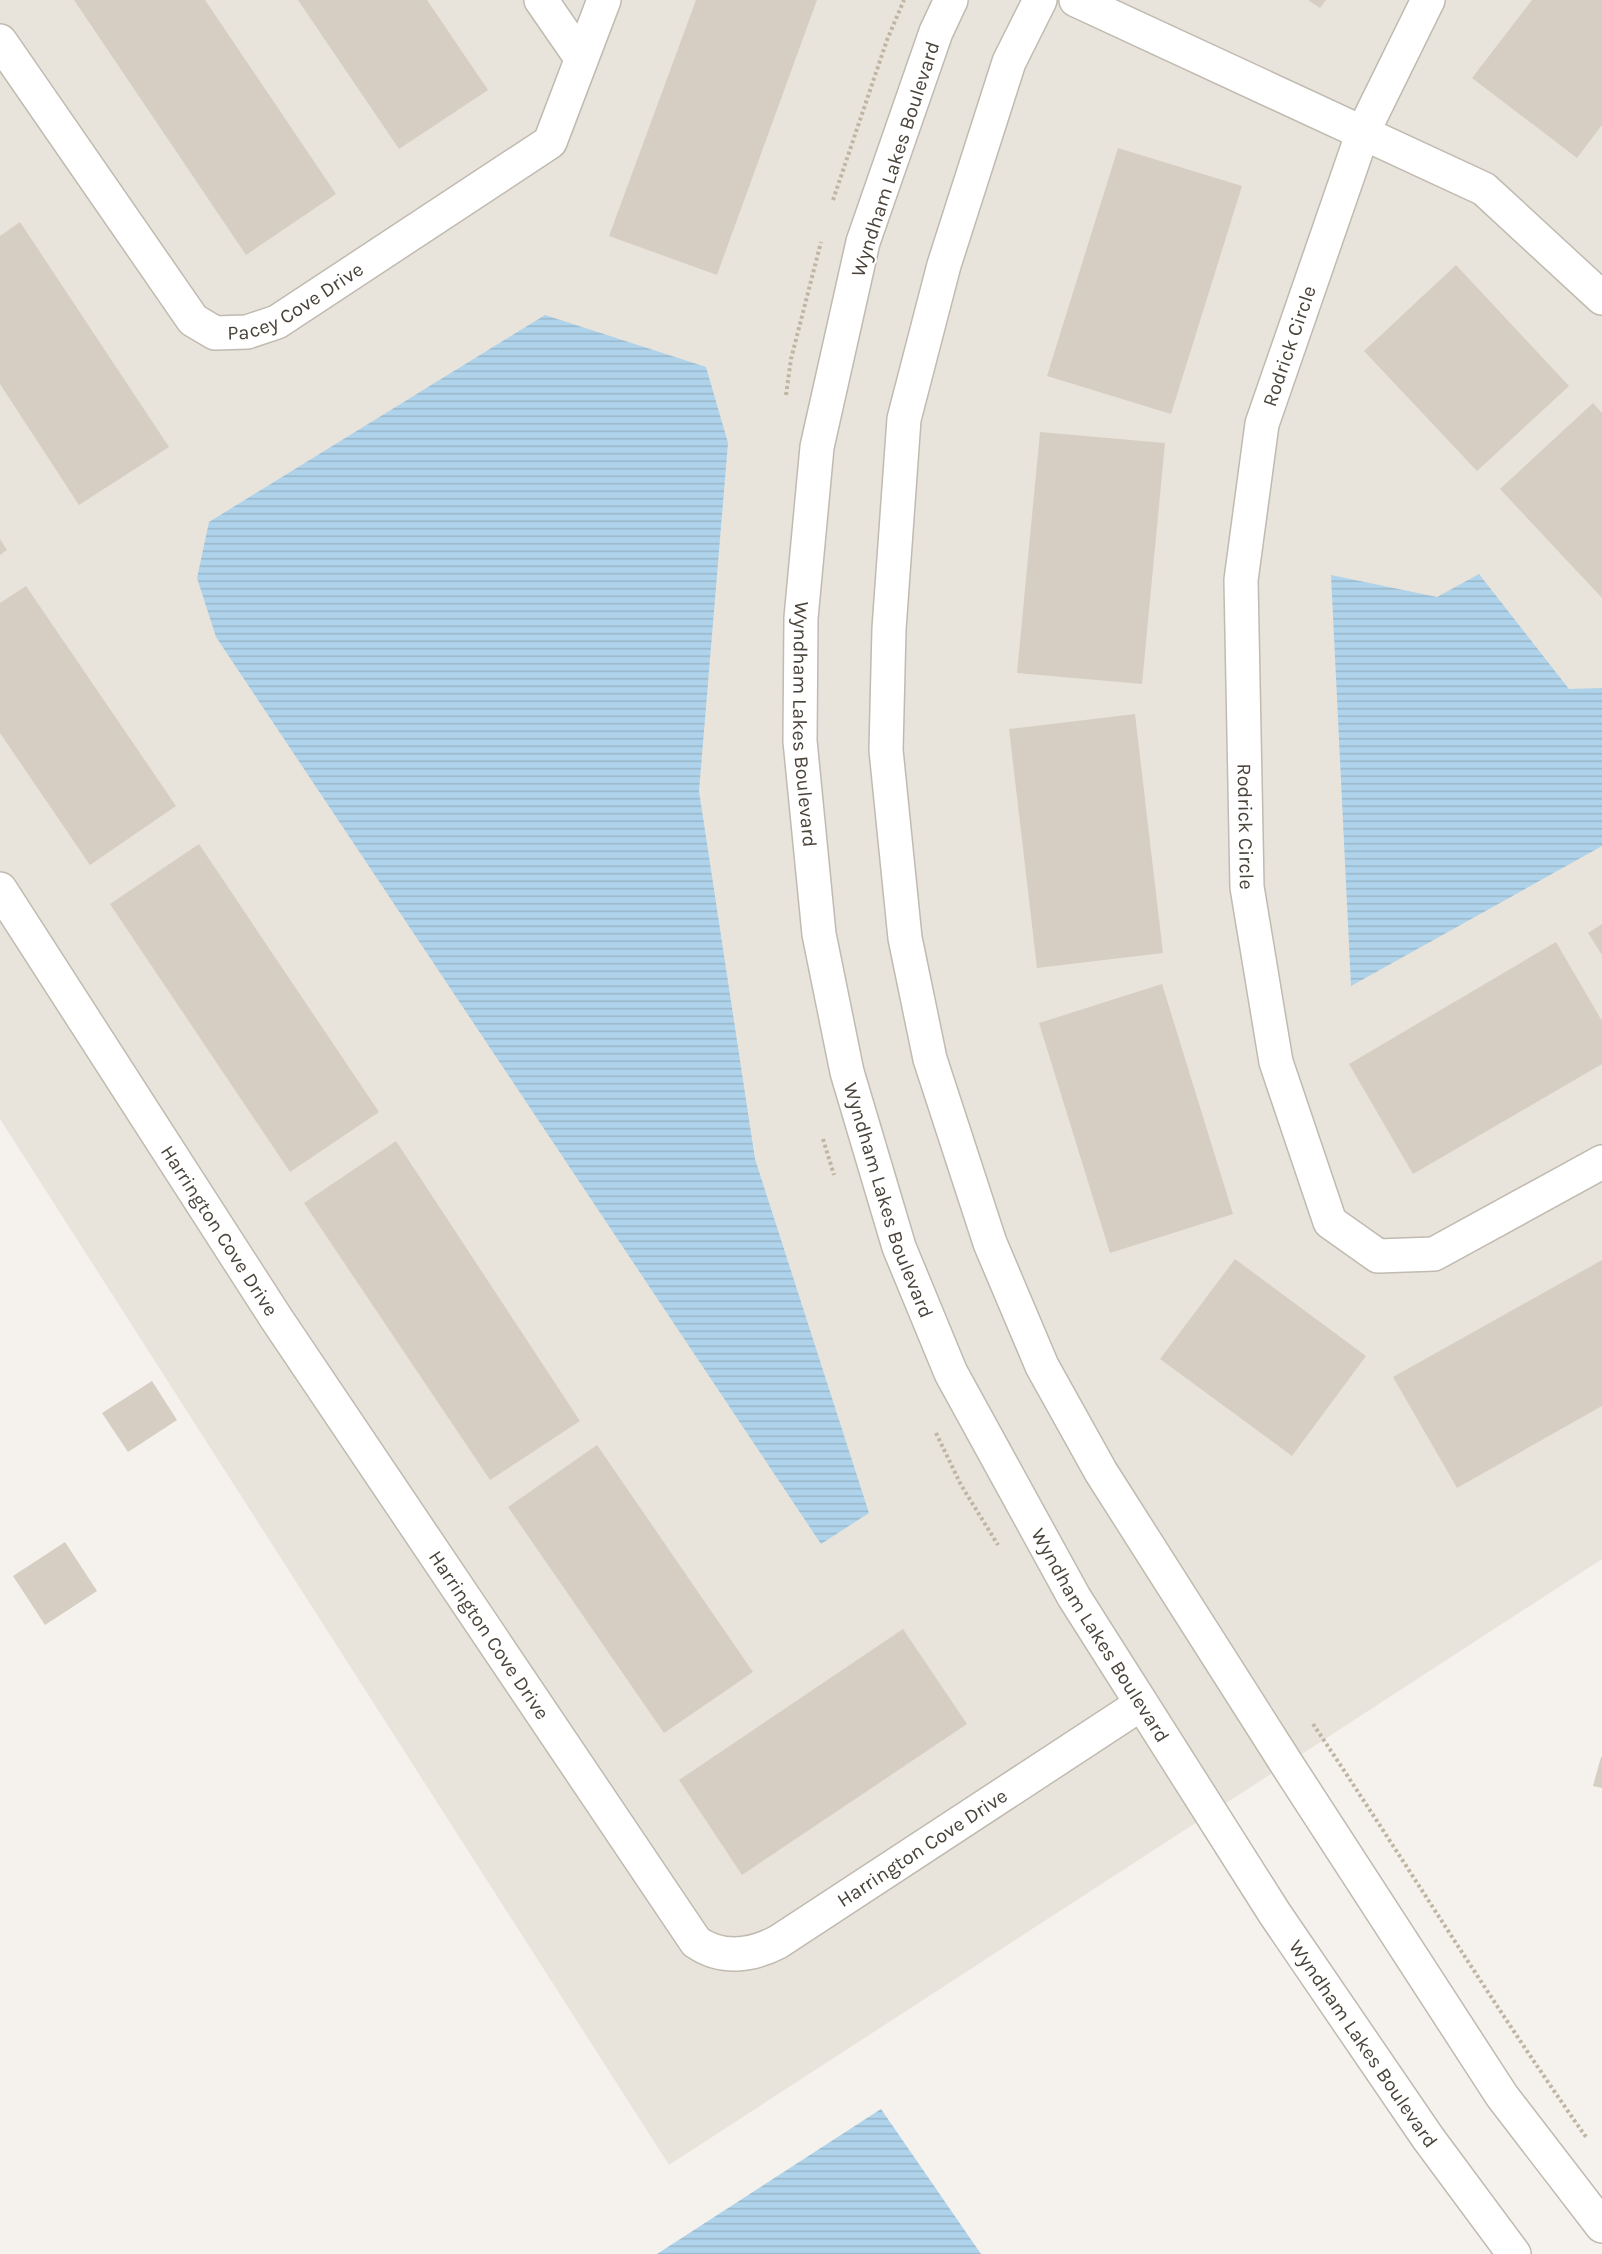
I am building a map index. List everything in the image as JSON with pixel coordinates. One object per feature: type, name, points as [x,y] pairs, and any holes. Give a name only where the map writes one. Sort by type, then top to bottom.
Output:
[{"type":"street","points":[[541,0],[581,58]]},
{"type":"street","name":"Pacey Cove Drive","points":[[0,41],[193,320],[215,333],[247,332],[278,322],[550,142],[604,0]]},
{"type":"street","name":"Wyndham Lakes Boulevard","points":[[951,0],[936,32],[863,242],[817,447],[801,618],[800,741],[819,934],[847,1072],[899,1247],[951,1373],[1074,1596],[1302,1953],[1428,2138],[1514,2254]]},
{"type":"street","points":[[1040,0],[1006,73],[944,265],[904,419],[888,629],[885,750],[905,938],[930,1059],[990,1243],[1042,1366],[1101,1472],[1281,1756],[1502,2096],[1602,2226]]},
{"type":"street","points":[[1076,0],[1484,189],[1602,298]]},
{"type":"street","name":"Rodrick Circle","points":[[1428,0],[1363,132],[1262,424],[1241,580],[1247,887],[1276,1062],[1330,1222],[1378,1257],[1434,1254],[1602,1162]]},
{"type":"street","name":"Harrington Cove Drive","points":[[0,889],[276,1318],[696,1942],[706,1950],[740,1955],[753,1953],[778,1942],[1141,1704]]},
{"type":"path","points":[[1313,1724],[1371,1810],[1522,2046],[1587,2138]]},
{"type":"shaded area","points":[[0,0],[1602,0],[1602,1559],[669,2165],[0,1119]]},
{"type":"water","points":[[545,315],[706,367],[728,443],[699,791],[755,1159],[869,1513],[821,1544],[216,637],[197,578],[209,522]]},
{"type":"water","points":[[1479,574],[1569,689],[1602,688],[1602,846],[1351,986],[1331,575],[1437,597]]},
{"type":"water","points":[[881,2109],[981,2254],[657,2254]]},
{"type":"building","points":[[74,0],[205,0],[336,194],[246,255]]},
{"type":"building","points":[[298,0],[427,0],[488,90],[399,149]]},
{"type":"building","points":[[696,0],[817,0],[717,275],[609,236]]},
{"type":"building","points":[[1308,0],[1326,0],[1320,8]]},
{"type":"building","points":[[1532,0],[1602,0],[1602,125],[1577,158],[1472,78]]},
{"type":"building","points":[[1118,148],[1242,186],[1171,414],[1047,376]]},
{"type":"building","points":[[20,222],[169,447],[79,505],[0,384],[0,236]]},
{"type":"building","points":[[1456,265],[1569,386],[1477,471],[1364,351]]},
{"type":"building","points":[[1593,403],[1602,413],[1602,598],[1500,489]]},
{"type":"building","points":[[1040,432],[1165,443],[1142,684],[1017,673]]},
{"type":"building","points":[[0,539],[7,550],[0,555]]},
{"type":"building","points":[[26,586],[176,806],[90,865],[0,733],[0,603]]},
{"type":"building","points":[[1135,714],[1163,953],[1037,968],[1009,729]]},
{"type":"building","points":[[199,844],[379,1112],[290,1172],[110,904]]},
{"type":"building","points":[[1602,924],[1602,955],[1588,933]]},
{"type":"building","points":[[1556,942],[1602,1021],[1602,1064],[1413,1174],[1349,1064]]},
{"type":"building","points":[[1162,984],[1233,1214],[1110,1253],[1039,1023]]},
{"type":"building","points":[[396,1141],[580,1421],[490,1480],[304,1203]]},
{"type":"building","points":[[1235,1259],[1366,1356],[1292,1456],[1160,1359]]},
{"type":"building","points":[[1602,1260],[1602,1406],[1457,1488],[1393,1377]]},
{"type":"building","points":[[152,1381],[177,1420],[128,1452],[102,1413]]},
{"type":"building","points":[[597,1445],[753,1672],[664,1733],[508,1507]]},
{"type":"building","points":[[65,1542],[97,1591],[45,1625],[13,1576]]},
{"type":"building","points":[[903,1629],[967,1724],[742,1875],[679,1780]]},
{"type":"building","points":[[1602,1757],[1602,1788],[1593,1786]]}]
